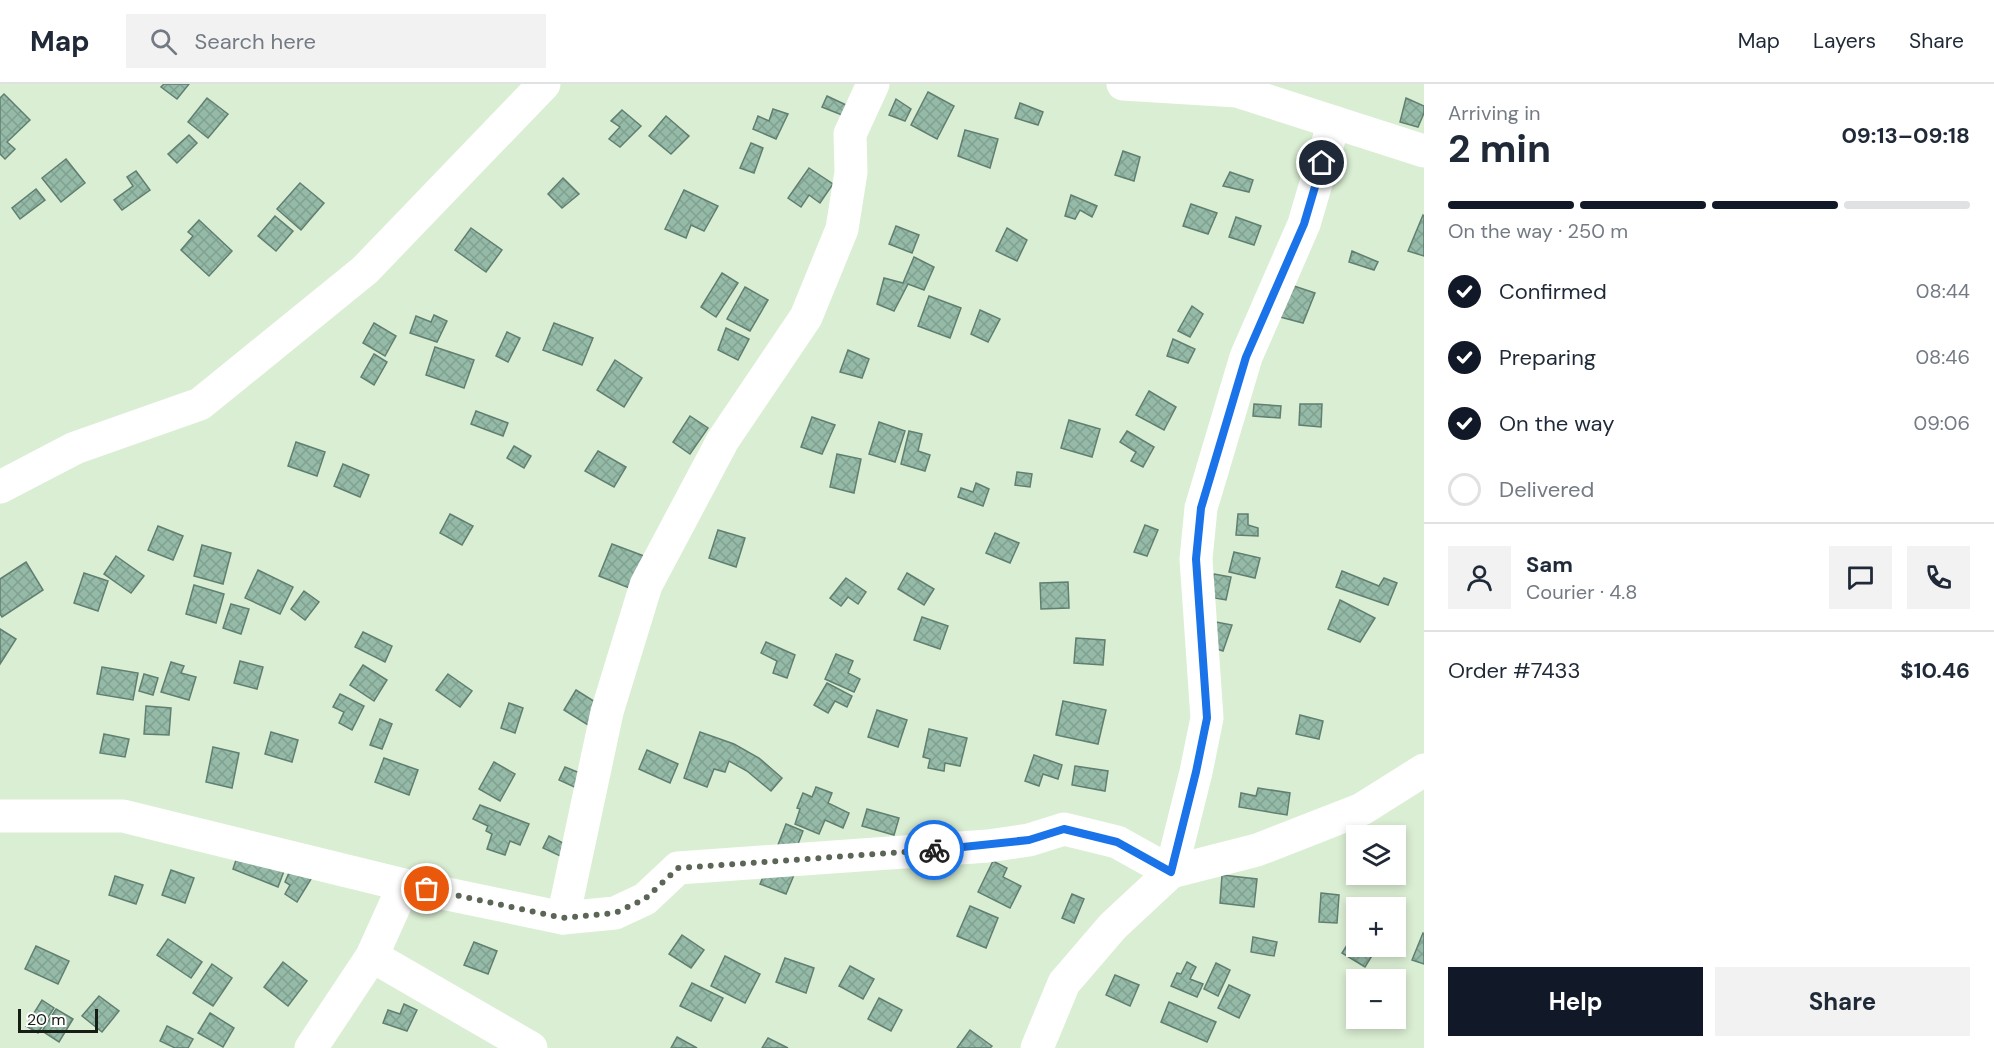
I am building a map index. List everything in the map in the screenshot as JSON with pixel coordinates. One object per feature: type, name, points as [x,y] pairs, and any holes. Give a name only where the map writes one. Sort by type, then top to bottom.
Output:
[{"type":"street","points":[[0,487],[75,448],[200,404],[365,270],[544,84]]},
{"type":"street","points":[[563,918],[607,712],[646,585],[723,440],[806,317],[842,229],[851,172],[850,134],[873,84]]},
{"type":"street","points":[[1123,84],[1237,91],[1424,151]]},
{"type":"street","points":[[1171,872],[1207,718],[1196,559],[1201,508],[1246,357],[1304,224],[1334,122]]},
{"type":"street","points":[[1037,1048],[1064,983],[1113,926],[1171,872],[1257,850],[1362,809],[1424,770]]},
{"type":"street","points":[[2,825],[123,816],[404,885],[563,918],[615,913],[645,899],[678,868],[988,846],[1029,840],[1064,829],[1117,842],[1171,872]]},
{"type":"street","points":[[311,1048],[372,956],[404,885]]},
{"type":"street","points":[[372,956],[531,1048]]},
{"type":"building","points":[[164,84],[189,84],[177,99],[161,87]]},
{"type":"building","points":[[928,92],[954,106],[937,139],[911,125]]},
{"type":"building","points":[[4,94],[30,120],[7,142],[15,149],[5,159],[0,154],[0,98]]},
{"type":"building","points":[[827,96],[846,105],[842,115],[822,107]]},
{"type":"building","points":[[207,98],[228,114],[208,138],[188,122]]},
{"type":"building","points":[[1406,98],[1424,106],[1424,113],[1418,127],[1400,122]]},
{"type":"building","points":[[896,99],[911,109],[905,121],[889,115]]},
{"type":"building","points":[[1020,103],[1043,112],[1038,125],[1015,118]]},
{"type":"building","points":[[773,109],[788,114],[776,139],[753,129],[758,116],[769,121]]},
{"type":"building","points":[[622,110],[641,126],[620,147],[609,139],[620,127],[611,121]]},
{"type":"building","points":[[666,116],[689,136],[671,154],[649,136]]},
{"type":"building","points":[[965,130],[998,139],[990,168],[958,156]]},
{"type":"building","points":[[189,135],[197,143],[177,163],[168,154]]},
{"type":"building","points":[[751,143],[763,148],[754,173],[740,168]]},
{"type":"building","points":[[1123,151],[1140,157],[1134,181],[1115,175]]},
{"type":"building","points":[[66,159],[85,183],[61,202],[42,178]]},
{"type":"building","points":[[809,168],[833,184],[820,203],[809,195],[801,207],[788,198]]},
{"type":"building","points":[[136,171],[150,190],[122,210],[114,200],[133,186],[127,177]]},
{"type":"building","points":[[1230,172],[1253,180],[1249,192],[1223,186]]},
{"type":"building","points":[[563,178],[579,194],[562,208],[548,194]]},
{"type":"building","points":[[300,183],[324,203],[301,230],[277,209]]},
{"type":"building","points":[[36,189],[45,200],[20,219],[12,208]]},
{"type":"building","points":[[684,190],[718,206],[704,231],[691,225],[686,238],[665,229]]},
{"type":"building","points":[[1071,195],[1097,206],[1092,217],[1080,210],[1075,219],[1065,216]]},
{"type":"building","points":[[1191,204],[1217,213],[1208,234],[1183,226]]},
{"type":"building","points":[[275,216],[293,231],[276,251],[258,236]]},
{"type":"building","points":[[1424,216],[1424,256],[1408,251]]},
{"type":"building","points":[[1236,217],[1261,226],[1254,245],[1229,237]]},
{"type":"building","points":[[199,220],[232,251],[209,276],[181,250],[193,236],[188,232]]},
{"type":"building","points":[[896,226],[919,235],[912,253],[889,244]]},
{"type":"building","points":[[471,228],[502,250],[486,272],[455,250]]},
{"type":"building","points":[[1007,228],[1027,240],[1017,261],[996,251]]},
{"type":"building","points":[[1352,251],[1378,262],[1374,270],[1349,262]]},
{"type":"building","points":[[914,257],[934,267],[924,290],[908,284],[894,311],[877,304],[884,278],[903,283]]},
{"type":"building","points":[[722,273],[738,283],[716,317],[701,307]]},
{"type":"building","points":[[1291,285],[1315,293],[1303,323],[1280,317]]},
{"type":"building","points":[[745,287],[768,300],[750,331],[727,319]]},
{"type":"building","points":[[929,296],[961,308],[950,338],[918,326]]},
{"type":"building","points":[[1192,306],[1203,314],[1190,337],[1178,331]]},
{"type":"building","points":[[980,310],[1000,319],[988,342],[971,334]]},
{"type":"building","points":[[434,315],[447,321],[437,342],[410,333],[416,316],[431,322]]},
{"type":"building","points":[[374,323],[396,336],[385,356],[363,343]]},
{"type":"building","points":[[554,323],[593,338],[582,365],[543,350]]},
{"type":"building","points":[[726,328],[749,339],[738,360],[718,350]]},
{"type":"building","points":[[507,332],[520,338],[508,362],[496,356]]},
{"type":"building","points":[[1173,339],[1195,349],[1188,363],[1167,356]]},
{"type":"building","points":[[435,347],[474,360],[464,388],[426,375]]},
{"type":"building","points":[[848,350],[869,359],[862,378],[840,372]]},
{"type":"building","points":[[374,354],[387,362],[374,385],[361,377]]},
{"type":"building","points":[[615,360],[642,378],[624,407],[597,390]]},
{"type":"building","points":[[1149,391],[1176,407],[1164,430],[1136,415]]},
{"type":"building","points":[[1254,404],[1281,406],[1280,418],[1253,416]]},
{"type":"building","points":[[1300,404],[1322,404],[1321,427],[1299,425]]},
{"type":"building","points":[[476,411],[508,423],[503,436],[471,424]]},
{"type":"building","points":[[690,416],[708,428],[690,454],[673,442]]},
{"type":"building","points":[[812,417],[835,425],[822,454],[801,447]]},
{"type":"building","points":[[1069,420],[1100,429],[1092,457],[1061,448]]},
{"type":"building","points":[[879,422],[905,431],[895,462],[869,454]]},
{"type":"building","points":[[909,431],[922,434],[918,451],[930,455],[925,471],[901,464]]},
{"type":"building","points":[[1127,431],[1154,447],[1143,467],[1131,461],[1136,452],[1120,442]]},
{"type":"building","points":[[296,442],[325,452],[317,476],[288,466]]},
{"type":"building","points":[[514,446],[531,456],[524,468],[507,458]]},
{"type":"building","points":[[598,451],[626,467],[614,487],[585,471]]},
{"type":"building","points":[[837,454],[861,459],[854,493],[830,487]]},
{"type":"building","points":[[343,464],[369,475],[360,497],[334,486]]},
{"type":"building","points":[[1017,472],[1032,474],[1030,487],[1015,485]]},
{"type":"building","points":[[976,483],[989,489],[983,506],[958,497],[961,488],[973,492]]},
{"type":"building","points":[[450,514],[473,526],[462,545],[440,533]]},
{"type":"building","points":[[1238,514],[1248,514],[1248,525],[1258,528],[1258,536],[1236,535]]},
{"type":"building","points":[[1145,525],[1158,530],[1147,556],[1134,552]]},
{"type":"building","points":[[158,526],[183,536],[173,560],[148,550]]},
{"type":"building","points":[[718,530],[745,538],[736,567],[709,558]]},
{"type":"building","points":[[995,533],[1019,543],[1010,563],[986,553]]},
{"type":"building","points":[[612,544],[644,556],[632,589],[599,576]]},
{"type":"building","points":[[202,545],[231,553],[223,584],[194,576]]},
{"type":"building","points":[[1234,552],[1260,558],[1255,578],[1229,572]]},
{"type":"building","points":[[116,556],[144,576],[131,593],[104,574]]},
{"type":"building","points":[[26,562],[43,590],[2,617],[0,614],[0,579]]},
{"type":"building","points":[[258,570],[293,587],[280,614],[245,598]]},
{"type":"building","points":[[1342,571],[1379,586],[1384,578],[1397,583],[1388,605],[1336,587]]},
{"type":"building","points":[[84,573],[108,581],[98,611],[74,603]]},
{"type":"building","points":[[907,573],[934,589],[924,605],[898,589]]},
{"type":"building","points":[[1214,574],[1231,577],[1226,600],[1209,597]]},
{"type":"building","points":[[846,578],[866,592],[858,604],[848,597],[841,606],[830,598]]},
{"type":"building","points":[[1068,582],[1069,608],[1041,609],[1040,583]]},
{"type":"building","points":[[194,585],[224,594],[216,623],[186,614]]},
{"type":"building","points":[[304,591],[319,602],[305,620],[291,609]]},
{"type":"building","points":[[1340,600],[1375,618],[1360,642],[1328,629]]},
{"type":"building","points":[[231,604],[249,609],[241,634],[223,628]]},
{"type":"building","points":[[922,617],[948,626],[940,649],[914,640]]},
{"type":"building","points":[[1216,622],[1232,625],[1223,651],[1208,646]]},
{"type":"building","points":[[0,629],[16,639],[0,664]]},
{"type":"building","points":[[363,632],[392,646],[385,662],[355,647]]},
{"type":"building","points":[[1076,638],[1105,640],[1103,665],[1074,663]]},
{"type":"building","points":[[766,642],[795,655],[787,678],[773,673],[777,661],[761,653]]},
{"type":"building","points":[[836,654],[853,661],[848,673],[860,679],[854,692],[825,679]]},
{"type":"building","points":[[240,661],[263,667],[257,689],[234,683]]},
{"type":"building","points":[[171,662],[184,666],[181,673],[196,677],[189,700],[161,692]]},
{"type":"building","points":[[363,665],[387,680],[374,701],[350,685]]},
{"type":"building","points":[[102,667],[138,673],[133,700],[97,694]]},
{"type":"building","points":[[144,674],[158,678],[153,695],[139,691]]},
{"type":"building","points":[[448,674],[472,691],[460,707],[436,690]]},
{"type":"building","points":[[827,683],[852,696],[847,707],[835,701],[828,713],[814,705]]},
{"type":"building","points":[[576,690],[600,705],[588,725],[564,710]]},
{"type":"building","points":[[340,694],[364,706],[352,730],[339,723],[344,712],[333,707]]},
{"type":"building","points":[[1063,701],[1106,710],[1098,744],[1056,735]]},
{"type":"building","points":[[509,703],[523,708],[515,733],[501,728]]},
{"type":"building","points":[[146,706],[171,708],[169,735],[144,734]]},
{"type":"building","points":[[877,710],[907,720],[898,747],[868,737]]},
{"type":"building","points":[[1300,715],[1323,721],[1319,739],[1296,734]]},
{"type":"building","points":[[380,719],[392,724],[382,749],[370,745]]},
{"type":"building","points":[[929,729],[967,738],[960,766],[945,763],[944,771],[928,768],[930,759],[923,757]]},
{"type":"building","points":[[271,732],[298,740],[292,762],[265,754]]},
{"type":"building","points":[[700,732],[734,744],[759,758],[782,778],[771,791],[747,771],[729,761],[725,772],[714,769],[707,787],[684,778]]},
{"type":"building","points":[[104,734],[129,739],[125,757],[100,753]]},
{"type":"building","points":[[213,747],[239,753],[232,788],[206,782]]},
{"type":"building","points":[[647,750],[678,764],[670,783],[639,769]]},
{"type":"building","points":[[1034,755],[1062,765],[1058,779],[1043,774],[1039,786],[1025,781]]},
{"type":"building","points":[[384,758],[418,770],[409,795],[375,782]]},
{"type":"building","points":[[494,762],[515,774],[500,801],[479,789]]},
{"type":"building","points":[[1075,766],[1108,771],[1105,791],[1072,785]]},
{"type":"building","points":[[565,767],[587,776],[581,790],[559,780]]},
{"type":"building","points":[[816,787],[832,793],[828,803],[849,813],[843,828],[825,820],[819,834],[795,824],[800,809],[797,808],[803,793],[812,797]]},
{"type":"building","points":[[1258,788],[1290,793],[1287,815],[1239,807],[1241,793],[1256,796]]},
{"type":"building","points":[[480,805],[529,824],[520,845],[510,841],[505,855],[487,849],[492,834],[486,831],[488,826],[473,819]]},
{"type":"building","points":[[867,809],[899,818],[894,835],[862,826]]},
{"type":"building","points":[[786,824],[803,831],[793,857],[776,850]]},
{"type":"building","points":[[549,836],[575,849],[569,860],[543,848]]},
{"type":"building","points":[[241,845],[287,863],[278,887],[233,869]]},
{"type":"building","points":[[773,853],[799,863],[786,894],[760,884]]},
{"type":"building","points":[[295,859],[311,879],[297,902],[285,894],[290,885],[285,882]]},
{"type":"building","points":[[993,861],[1007,868],[1003,877],[1021,886],[1010,908],[978,892]]},
{"type":"building","points":[[171,870],[194,878],[185,903],[162,895]]},
{"type":"building","points":[[1222,875],[1257,879],[1254,907],[1220,903]]},
{"type":"building","points":[[115,876],[143,885],[136,904],[109,895]]},
{"type":"building","points":[[1321,893],[1339,895],[1337,923],[1319,922]]},
{"type":"building","points":[[1072,894],[1084,899],[1074,923],[1062,918]]},
{"type":"building","points":[[970,906],[998,918],[986,948],[957,936]]},
{"type":"building","points":[[1424,934],[1424,964],[1412,960]]},
{"type":"building","points":[[682,935],[704,950],[691,968],[669,954]]},
{"type":"building","points":[[1253,937],[1277,942],[1274,956],[1251,952]]},
{"type":"building","points":[[168,939],[202,962],[191,978],[157,955]]},
{"type":"building","points":[[474,942],[497,951],[488,974],[464,965]]},
{"type":"building","points":[[36,946],[69,961],[58,984],[25,969]]},
{"type":"building","points":[[725,956],[760,974],[745,1003],[711,986]]},
{"type":"building","points":[[1349,957],[1371,957],[1365,967]]},
{"type":"building","points":[[785,958],[814,968],[806,993],[776,982]]},
{"type":"building","points":[[283,962],[307,981],[288,1006],[264,987]]},
{"type":"building","points":[[1187,962],[1196,967],[1190,979],[1203,984],[1197,997],[1171,986],[1177,973],[1181,974]]},
{"type":"building","points":[[1216,963],[1230,970],[1218,996],[1204,989]]},
{"type":"building","points":[[212,964],[232,978],[213,1006],[193,993]]},
{"type":"building","points":[[850,966],[874,979],[863,999],[839,986]]},
{"type":"building","points":[[1115,975],[1139,985],[1130,1006],[1106,995]]},
{"type":"building","points":[[692,983],[723,998],[711,1021],[680,1006]]},
{"type":"building","points":[[1229,985],[1250,995],[1239,1018],[1218,1008]]},
{"type":"building","points":[[99,996],[119,1011],[102,1032],[82,1016]]},
{"type":"building","points":[[879,998],[902,1010],[891,1031],[868,1019]]},
{"type":"building","points":[[42,1000],[54,1008],[38,1033],[26,1026]]},
{"type":"building","points":[[1169,1002],[1216,1022],[1207,1042],[1161,1022]]},
{"type":"building","points":[[404,1004],[417,1010],[407,1031],[383,1023],[388,1010],[400,1014]]},
{"type":"building","points":[[56,1009],[73,1019],[59,1042],[42,1031]]},
{"type":"building","points":[[210,1013],[234,1028],[223,1047],[198,1033]]},
{"type":"building","points":[[167,1026],[193,1039],[188,1048],[175,1048],[160,1041]]},
{"type":"building","points":[[970,1030],[992,1046],[990,1048],[957,1048]]},
{"type":"building","points":[[677,1037],[697,1048],[671,1048]]},
{"type":"building","points":[[768,1038],[788,1048],[762,1048]]},
{"type":"way so far","points":[[427,889],[563,918],[615,913],[645,899],[678,868],[934,850]]},
{"type":"route","points":[[934,850],[1029,840],[1064,829],[1117,842],[1171,872],[1207,718],[1196,559],[1201,508],[1246,357],[1304,224],[1322,163]]}]
